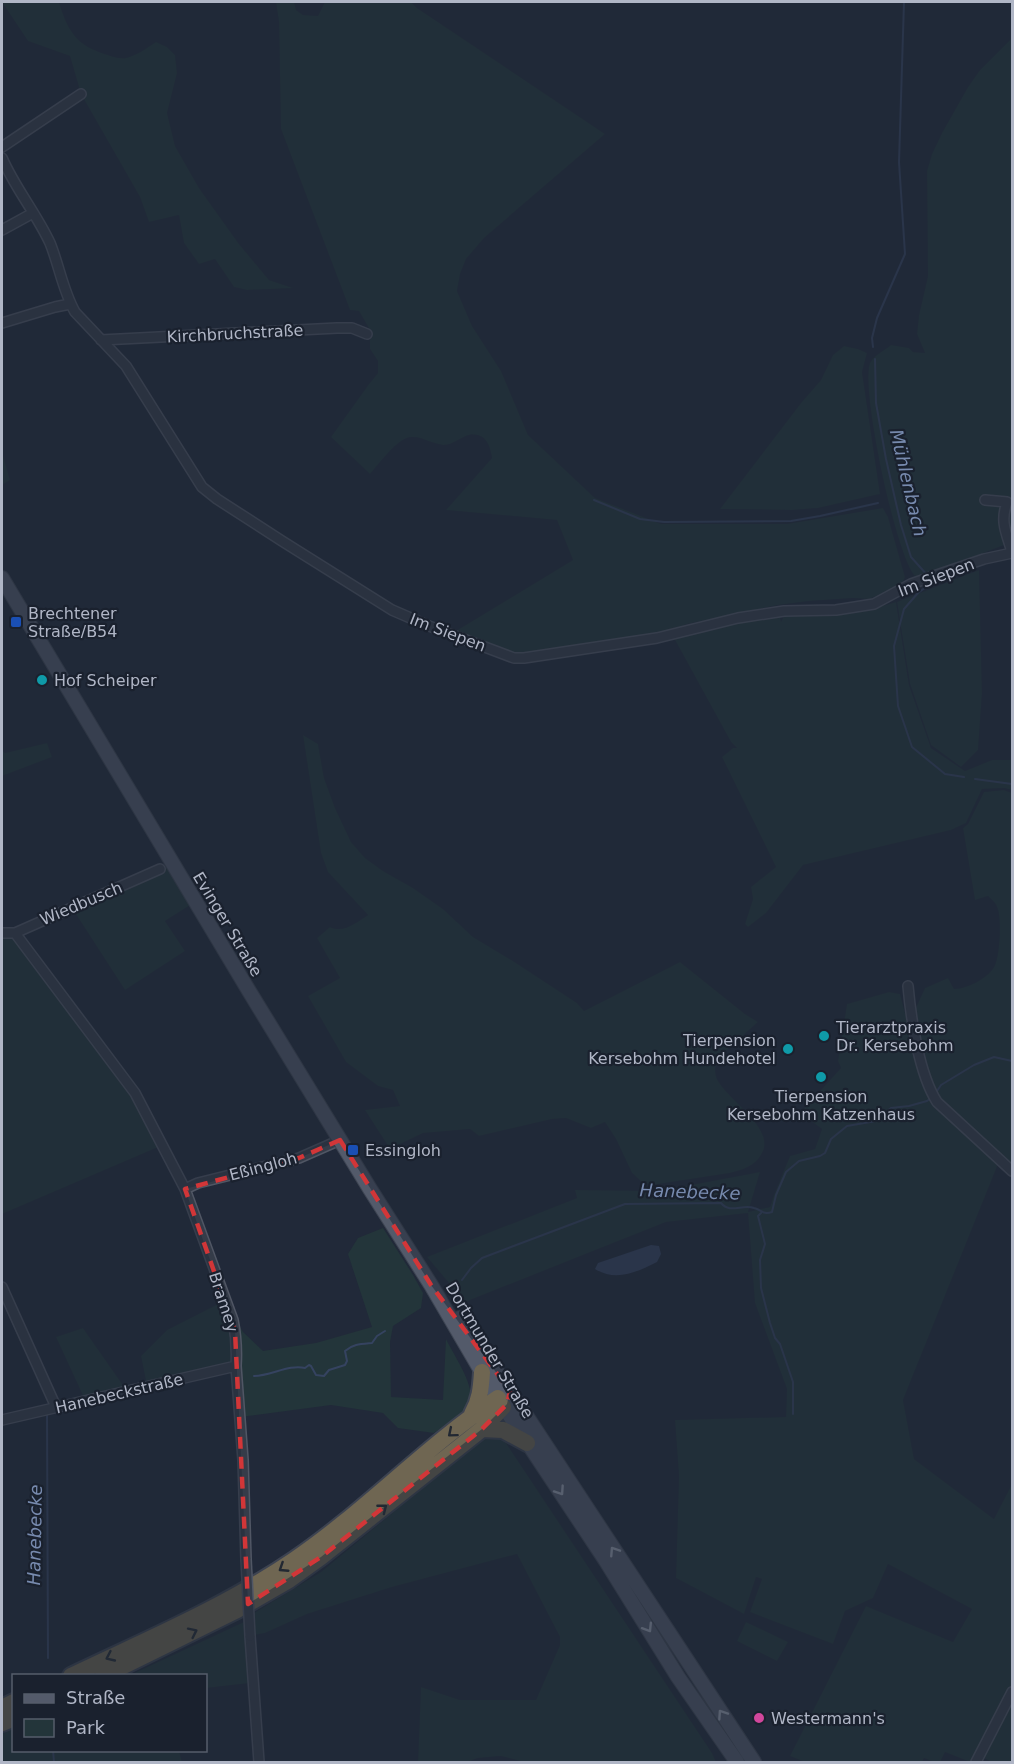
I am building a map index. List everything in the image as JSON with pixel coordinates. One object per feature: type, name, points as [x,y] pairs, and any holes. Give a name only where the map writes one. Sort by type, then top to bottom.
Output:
[{"type":"highway","points":[[75,1674],[220,1604],[295,1560],[476,1424],[482,1372]]},
{"type":"highway","points":[[107,1674],[237,1610],[289,1580],[321,1557],[507,1399]]},
{"type":"highway","points":[[476,1424],[502,1430],[527,1443]]},
{"type":"main road","name":"Evinger Straße","points":[[2,578],[340,1140],[431,1285]]},
{"type":"main road","name":"Dortmunder Straße","points":[[431,1285],[482,1372],[507,1399],[527,1443],[606,1561],[678,1677],[737,1762]]},
{"type":"main road","name":"Dortmunder Straße","points":[[431,1285],[453,1309],[507,1399],[754,1762]]},
{"type":"street","points":[[2,147],[81,94]]},
{"type":"street","points":[[2,158],[50,243],[70,304],[2,323]]},
{"type":"street","points":[[2,230],[33,213]]},
{"type":"street","name":"Im Siepen","points":[[70,304],[80,319],[126,366],[195,478],[210,493],[392,610],[514,658],[657,638],[738,618],[784,611],[836,610],[874,604],[911,584],[1012,552]]},
{"type":"street","name":"Kirchbruchstraße","points":[[101,340],[337,328],[352,328],[367,334]]},
{"type":"street","points":[[986,500],[1007,502],[1004,524],[1012,552]]},
{"type":"street","name":"Wiedbusch","points":[[2,933],[15,933],[160,869]]},
{"type":"street","name":"Bramey","points":[[15,933],[135,1094],[185,1189],[233,1320],[237,1350],[250,1636],[259,1762]]},
{"type":"street","points":[[908,986],[911,1018],[930,1091],[937,1102],[1012,1171]]},
{"type":"street","name":"Eßingloh","points":[[185,1189],[198,1183],[298,1158],[340,1140]]},
{"type":"street","points":[[2,1287],[56,1407]]},
{"type":"street","name":"Hanebeckstraße","points":[[2,1420],[236,1366]]},
{"type":"street","points":[[976,1762],[1012,1692]]},
{"type":"highlighted area","points":[[340,1140],[431,1285],[510,1391],[507,1404],[482,1429],[321,1557],[248,1604],[235,1331],[185,1189],[299,1158]]},
{"type":"green space","points":[[2,2],[59,2],[66,22],[75,36],[89,47],[112,56],[130,57],[156,42],[167,47],[175,55],[177,73],[167,113],[175,146],[199,188],[239,244],[269,280],[293,288],[247,290],[234,287],[215,259],[199,264],[184,243],[179,215],[149,222],[140,197],[81,94],[70,56],[28,41]]},
{"type":"green space","points":[[276,2],[294,2],[296,10],[303,15],[318,16],[325,2],[411,2],[605,134],[484,238],[466,259],[457,291],[472,326],[501,371],[528,435],[595,498],[661,524],[787,524],[883,508],[888,517],[905,577],[903,582],[898,587],[869,599],[853,598],[778,605],[687,624],[670,631],[526,656],[511,655],[451,634],[573,560],[557,520],[446,510],[492,458],[490,448],[483,438],[469,435],[443,445],[416,437],[407,438],[392,449],[370,474],[331,437],[378,373],[378,361],[370,349],[370,330],[359,311],[350,310],[281,129],[279,22]]},
{"type":"green space","points":[[1012,38],[1012,542],[926,575],[915,576],[907,562],[899,538],[882,471],[870,404],[868,378],[870,363],[891,345],[925,353],[917,334],[928,276],[927,171],[942,133],[968,87],[980,70]]},
{"type":"green space","points":[[844,346],[867,353],[862,372],[880,494],[818,508],[720,509],[821,380],[833,355]]},
{"type":"green space","points":[[2,452],[10,480],[2,485]]},
{"type":"green space","points":[[979,570],[982,693],[978,750],[961,767],[931,745],[910,684],[897,602]]},
{"type":"green space","points":[[896,602],[909,685],[931,748],[965,771],[992,760],[1012,760],[1012,790],[982,789],[966,823],[951,830],[803,865],[766,913],[748,927],[745,924],[753,899],[751,887],[776,867],[722,757],[733,748],[737,748],[731,742],[674,638],[743,619],[778,614],[781,622],[784,616],[837,615]]},
{"type":"green space","points":[[303,735],[318,744],[324,778],[335,808],[351,842],[365,858],[443,909],[473,937],[577,1003],[584,1011],[680,962],[758,1022],[719,1057],[715,1071],[723,1088],[750,1116],[763,1135],[764,1145],[758,1159],[748,1167],[730,1173],[652,1185],[642,1182],[632,1173],[605,1122],[591,1128],[566,1118],[552,1119],[479,1136],[470,1129],[423,1133],[390,1149],[365,1110],[400,1106],[393,1090],[378,1086],[346,1062],[308,996],[340,978],[317,938],[330,927],[345,928],[368,915],[328,872],[321,853]]},
{"type":"green space","points":[[47,743],[52,757],[2,776],[2,750],[5,753]]},
{"type":"green space","points":[[1004,790],[1012,793],[1012,1166],[938,1097],[929,1077],[913,1014],[925,988],[948,978],[954,989],[965,987],[977,982],[994,967],[1000,937],[999,912],[996,904],[988,896],[975,900],[963,828],[968,824],[984,792]]},
{"type":"green space","points":[[170,862],[195,902],[165,921],[185,951],[125,990],[72,908]]},
{"type":"green space","points":[[9,932],[135,1093],[163,1145],[2,1214],[2,934]]},
{"type":"green space","points":[[889,992],[900,994],[924,1085],[998,1164],[903,1400],[914,1459],[994,1519],[1012,1484],[1012,1686],[970,1762],[945,1752],[940,1762],[924,1758],[922,1762],[805,1762],[790,1756],[866,1606],[953,1642],[972,1609],[888,1564],[873,1598],[845,1611],[833,1644],[750,1612],[762,1579],[756,1577],[744,1614],[676,1578],[679,1476],[675,1420],[786,1417],[787,1389],[755,1303],[748,1213],[666,1222],[465,1302],[427,1257],[577,1198],[575,1190],[659,1191],[760,1172],[748,1212],[770,1207],[790,1156],[815,1149],[822,1129],[800,1113],[841,1068],[838,1061],[847,1004]]},
{"type":"green space","points":[[383,1228],[423,1293],[421,1308],[393,1326],[390,1342],[391,1397],[443,1400],[446,1339],[466,1378],[471,1394],[468,1406],[449,1423],[434,1433],[398,1428],[383,1413],[331,1405],[240,1417],[235,1366],[147,1386],[141,1356],[167,1330],[224,1301],[243,1332],[263,1351],[316,1343],[372,1327],[348,1254],[358,1238]]},
{"type":"green space","points":[[83,1328],[127,1391],[85,1400],[56,1337]]},
{"type":"green space","points":[[492,1434],[502,1437],[716,1762],[524,1762],[501,1756],[478,1758],[467,1762],[418,1762],[421,1687],[460,1700],[536,1700],[560,1645],[560,1637],[517,1554],[392,1587],[307,1614],[265,1633],[254,1635],[254,1613],[321,1572],[471,1448]]},
{"type":"green space","points":[[246,1621],[250,1683],[207,1688],[207,1674],[132,1674]]},
{"type":"green space","points":[[746,1622],[788,1642],[777,1661],[737,1641]]},
{"type":"green space","points":[[1012,1703],[1012,1762],[992,1762],[984,1758]]},
{"type":"green space","points":[[12,1729],[12,1752],[179,1752],[182,1762],[2,1762],[2,1734]]},
{"type":"water","points":[[651,1245],[659,1246],[661,1254],[657,1262],[642,1269],[626,1274],[611,1275],[595,1269],[598,1263]]},
{"type":"waterway","name":"Mühlenbach","points":[[873,347],[872,338],[877,318],[905,254],[899,162],[904,2]]},
{"type":"waterway","name":"Mühlenbach","points":[[875,359],[876,403],[901,525],[911,557],[928,576]]},
{"type":"waterway","points":[[594,500],[640,519],[664,522],[791,521],[878,503]]},
{"type":"waterway","name":"Mühlenbach","points":[[929,582],[930,584],[918,593],[904,609],[894,646],[898,706],[912,747],[945,774],[964,777]]},
{"type":"waterway","name":"Mühlenbach","points":[[975,779],[1012,784]]},
{"type":"waterway","name":"Hanebecke","points":[[935,1094],[941,1085],[974,1065],[994,1057],[1012,1061]]},
{"type":"waterway","name":"Hanebecke","points":[[462,1280],[482,1258],[625,1204],[721,1203],[728,1208],[750,1207],[764,1213],[772,1212],[776,1195],[786,1172],[799,1161],[825,1153],[831,1139],[847,1126],[876,1121],[891,1108],[909,1106],[931,1098]]},
{"type":"waterway","points":[[761,1213],[758,1216],[765,1244],[760,1260],[761,1288],[775,1338],[780,1344],[793,1382],[793,1414]]},
{"type":"waterway","points":[[2,1298],[18,1334]]},
{"type":"waterway","name":"Hanebecke","points":[[254,1376],[299,1367],[305,1368],[309,1365],[316,1375],[324,1376],[329,1370],[345,1365],[347,1361],[345,1351],[357,1345],[372,1343],[385,1331]]},
{"type":"waterway","name":"Hanebecke","points":[[47,1413],[48,1658]]},
{"type":"waterway","name":"Hanebecke","points":[[53,1752],[54,1762]]},
{"type":"place","name":"Brechtener Straße/B54","points":[[16,622]]},
{"type":"place","name":"Hof Scheiper","points":[[42,680]]},
{"type":"place","name":"Tierarztpraxis Dr. Kersebohm","points":[[824,1036]]},
{"type":"place","name":"Tierpension Kersebohm Hundehotel","points":[[788,1049]]},
{"type":"place","name":"Tierpension Kersebohm Katzenhaus","points":[[821,1077]]},
{"type":"place","name":"Essingloh","points":[[353,1150]]},
{"type":"place","name":"Westermann's","points":[[759,1718]]}]
